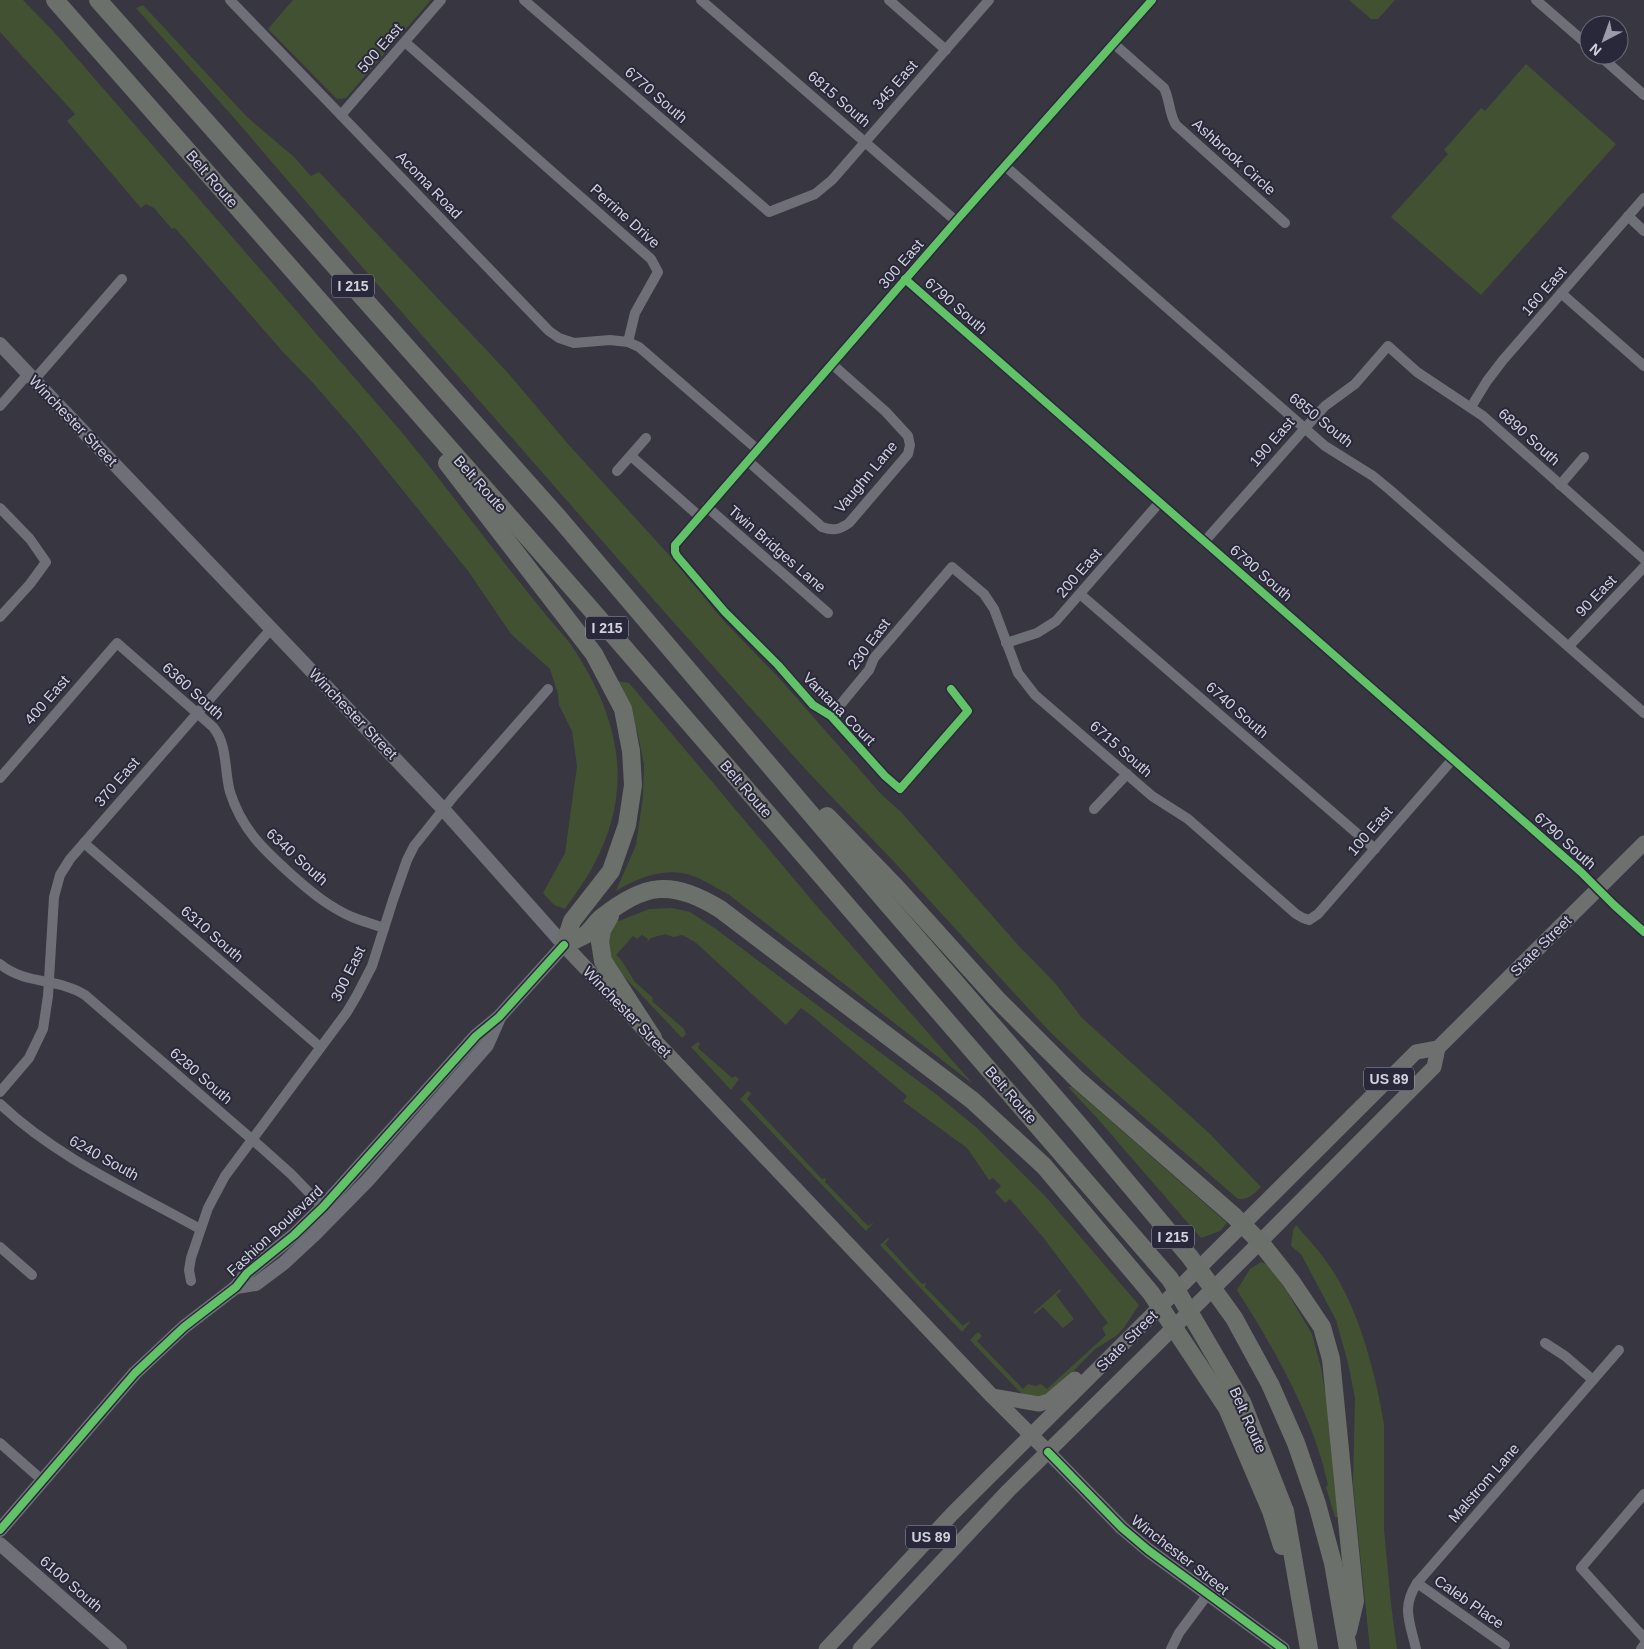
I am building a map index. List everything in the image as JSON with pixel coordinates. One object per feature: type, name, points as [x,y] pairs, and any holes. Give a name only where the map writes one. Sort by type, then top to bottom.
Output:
[{"type":"highway","name":"Belt Route","points":[[55,0],[589,607],[1170,1279],[1242,1402],[1285,1511],[1309,1649]]},
{"type":"highway","name":"I 215","points":[[98,0],[559,518],[1190,1257],[1234,1318],[1270,1384],[1296,1443],[1318,1504],[1333,1563],[1347,1644]]},
{"type":"highway","points":[[347,334],[594,654],[623,709],[633,785],[627,825],[611,871],[572,921],[564,945]]},
{"type":"highway","points":[[720,706],[895,886],[997,999],[1077,1080],[1243,1225],[1260,1242],[1291,1281],[1322,1328],[1331,1359],[1355,1601],[1347,1644]]},
{"type":"highway","points":[[564,945],[585,934],[633,895],[657,889],[678,889],[703,898],[972,1100],[1044,1166],[1151,1293],[1227,1408],[1271,1511],[1302,1609]]},
{"type":"highway","points":[[615,908],[602,930],[601,954],[653,1038]]},
{"type":"main road","name":"State Street","points":[[860,1649],[969,1531],[1434,1067],[1438,1048],[1644,843]]},
{"type":"main road","name":"Winchester Street","points":[[564,945],[992,1396],[1048,1452]]},
{"type":"main road","name":"State Street","points":[[826,1649],[953,1513],[1416,1052],[1438,1048]]},
{"type":"main road","points":[[992,1396],[1035,1404],[1049,1400],[1063,1390],[1098,1357],[1128,1340]]},
{"type":"street","name":"Acoma Road","points":[[230,0],[549,331],[559,338],[574,343],[610,340],[628,342]]},
{"type":"street","name":"500 East","points":[[342,115],[441,0]]},
{"type":"street","name":"6770 South","points":[[524,0],[769,212]]},
{"type":"street","name":"6815 South","points":[[701,0],[956,221]]},
{"type":"street","points":[[889,0],[946,50]]},
{"type":"street","name":"345 East","points":[[769,212],[815,194],[832,180],[989,0]]},
{"type":"street","points":[[1536,0],[1579,37]]},
{"type":"street","name":"300 East","points":[[674,548],[675,544],[699,516],[1113,43],[1145,2]]},
{"type":"street","name":"Perrine Drive","points":[[405,42],[651,259],[658,272],[635,313],[628,342]]},
{"type":"street","name":"Ashbrook Circle","points":[[1113,43],[1164,88],[1168,96],[1171,116],[1176,126],[1285,223]]},
{"type":"street","points":[[1611,65],[1644,94]]},
{"type":"street","name":"6850 South","points":[[1005,166],[1325,446],[1373,476],[1390,490],[1644,713]]},
{"type":"street","name":"160 East","points":[[1471,407],[1498,366],[1644,198]]},
{"type":"street","points":[[1628,216],[1644,230]]},
{"type":"street","points":[[0,406],[31,377],[122,279]]},
{"type":"street","name":"6790 South","points":[[905,280],[1581,872],[1644,932]]},
{"type":"street","points":[[1561,293],[1644,366]]},
{"type":"street","points":[[628,342],[651,356],[758,450]]},
{"type":"street","name":"Winchester Street","points":[[0,344],[443,809],[564,945]]},
{"type":"street","name":"190 East","points":[[1204,542],[1304,428],[1325,406],[1355,384],[1388,346]]},
{"type":"street","name":"6890 South","points":[[1388,346],[1418,372],[1471,407],[1644,559]]},
{"type":"street","name":"Vaughn Lane","points":[[748,461],[822,527],[832,530],[840,529],[849,523],[908,454],[910,446],[908,436],[886,412],[832,365]]},
{"type":"street","points":[[617,471],[646,438]]},
{"type":"street","points":[[631,456],[699,516]]},
{"type":"street","points":[[1560,485],[1584,457]]},
{"type":"street","name":"200 East","points":[[1006,643],[1036,633],[1056,621],[1159,502]]},
{"type":"street","name":"Twin Bridges Lane","points":[[707,507],[828,614]]},
{"type":"street","points":[[0,508],[30,539],[46,562],[0,617]]},
{"type":"street","name":"Vantana Court","points":[[674,548],[677,556],[737,625],[781,669],[813,705],[831,716],[885,776],[900,789],[968,711],[951,689]]},
{"type":"street","name":"230 East","points":[[831,716],[869,670],[874,658],[952,567]]},
{"type":"street","name":"6715 South","points":[[952,567],[970,582],[994,609],[1018,673],[1030,690],[1152,796],[1188,819],[1296,914],[1309,920]]},
{"type":"street","name":"90 East","points":[[1569,646],[1644,567]]},
{"type":"street","name":"6740 South","points":[[1080,594],[1375,849]]},
{"type":"street","name":"370 East","points":[[0,1092],[34,1050],[46,1019],[54,897],[60,875],[70,859],[271,629]]},
{"type":"street","name":"6360 South","points":[[117,643],[218,733],[224,748],[226,774]]},
{"type":"street","name":"400 East","points":[[0,778],[117,643]]},
{"type":"street","name":"300 East","points":[[191,1281],[189,1270],[191,1258],[200,1229],[219,1186],[346,1012],[364,983],[372,966],[407,860],[419,838],[548,688]]},
{"type":"street","name":"100 East","points":[[1309,920],[1318,914],[1452,760]]},
{"type":"street","name":"6340 South","points":[[226,774],[237,811],[248,831],[260,846],[323,901],[353,917],[384,928]]},
{"type":"street","points":[[1094,809],[1127,774]]},
{"type":"street","name":"6310 South","points":[[84,843],[320,1047]]},
{"type":"street","name":"Fashion Boulevard","points":[[0,1530],[135,1373],[184,1327],[236,1288],[247,1273],[288,1240],[323,1207],[476,1036],[500,1017],[564,945]]},
{"type":"street","name":"6280 South","points":[[0,964],[13,974],[23,978],[68,987],[85,996],[291,1174],[323,1207]]},
{"type":"street","name":"Fashion Boulevard","points":[[236,1288],[256,1284],[284,1263],[345,1205],[487,1045],[500,1017]]},
{"type":"street","name":"6240 South","points":[[0,1104],[24,1126],[58,1150],[200,1229]]},
{"type":"street","points":[[0,1247],[32,1274]]},
{"type":"street","points":[[1545,1344],[1565,1356],[1593,1380]]},
{"type":"street","name":"Malstrom Lane","points":[[1416,1649],[1407,1607],[1408,1599],[1417,1583],[1619,1350]]},
{"type":"street","points":[[0,1443],[42,1480]]},
{"type":"street","name":"Winchester Street","points":[[1048,1452],[1122,1528],[1148,1550],[1283,1649]]},
{"type":"street","points":[[1644,1494],[1581,1568],[1644,1638]]},
{"type":"street","name":"6100 South","points":[[0,1544],[117,1648]]},
{"type":"street","name":"Caleb Place","points":[[1417,1583],[1505,1645]]},
{"type":"street","points":[[1170,1649],[1179,1633],[1208,1594]]},
{"type":"street","points":[[1641,1649],[1644,1645]]},
{"type":"green space","points":[[0,0],[23,0],[55,33],[399,429],[573,648],[589,674],[611,727],[616,753],[618,780],[607,836],[591,870],[565,909],[554,905],[543,893],[565,853],[577,766],[572,731],[559,705],[558,694],[550,669],[511,634],[468,571],[355,431],[313,383],[283,352],[175,228],[172,229],[154,208],[146,204],[141,208],[67,121],[75,114],[0,32]]},
{"type":"green space","points":[[293,0],[431,0],[346,98],[337,99],[268,29]]},
{"type":"green space","points":[[1349,0],[1395,0],[1378,19],[1371,19]]},
{"type":"green space","points":[[143,5],[247,117],[294,157],[311,176],[319,172],[508,373],[568,444],[669,555],[723,620],[779,678],[881,794],[901,812],[1018,945],[1055,983],[1082,1018],[1209,1133],[1261,1187],[1248,1197],[1238,1199],[1102,1081],[1049,1031],[897,865],[808,772],[668,616],[136,8]]},
{"type":"green space","points":[[1526,64],[1616,144],[1481,295],[1391,217],[1448,154],[1444,150],[1481,108],[1485,111]]},
{"type":"green space","points":[[617,681],[629,683],[815,904],[973,1084],[728,894],[690,875],[671,872],[642,878],[616,891],[636,845],[643,797],[644,765],[638,734]]},
{"type":"green space","points":[[672,908],[690,912],[716,929],[937,1095],[977,1128],[1046,1197],[1139,1305],[1123,1329],[1116,1336],[1095,1349],[1052,1393],[1044,1397],[1022,1394],[970,1340],[978,1332],[982,1336],[977,1341],[1023,1389],[1028,1384],[1036,1386],[1041,1384],[1047,1389],[1106,1335],[1103,1327],[1108,1323],[1042,1236],[1010,1199],[1005,1203],[995,1192],[1001,1186],[993,1178],[989,1180],[967,1148],[904,1102],[907,1096],[812,1016],[801,1008],[786,1025],[695,942],[682,935],[673,937],[665,934],[651,938],[647,942],[648,939],[642,935],[637,939],[633,936],[616,955],[635,982],[653,998],[652,1001],[684,1029],[686,1034],[682,1038],[615,967],[605,943],[612,921],[619,921],[649,909]]},
{"type":"green space","points":[[698,1042],[700,1043],[698,1048],[732,1078],[735,1076],[739,1079],[731,1090],[691,1047]]},
{"type":"green space","points":[[1068,1087],[1072,1087],[1227,1223],[1220,1231],[1201,1238]]},
{"type":"green space","points":[[748,1091],[751,1093],[747,1099],[822,1179],[826,1178],[825,1182],[868,1226],[874,1222],[866,1231],[740,1099]]},
{"type":"green space","points":[[1296,1225],[1326,1261],[1347,1297],[1364,1339],[1376,1382],[1384,1424],[1384,1529],[1397,1649],[1370,1649],[1353,1485],[1355,1398],[1336,1320],[1301,1254],[1291,1246],[1293,1230]]},
{"type":"green space","points":[[888,1238],[885,1244],[922,1284],[926,1283],[925,1287],[963,1326],[970,1322],[962,1332],[880,1245]]},
{"type":"green space","points":[[1261,1262],[1266,1264],[1286,1290],[1312,1334],[1321,1368],[1326,1398],[1338,1517],[1335,1517],[1326,1487],[1328,1485],[1322,1460],[1294,1389],[1237,1290],[1250,1269]]},
{"type":"green space","points":[[1060,1289],[1061,1291],[1056,1295],[1074,1319],[1063,1328],[1043,1307],[1035,1314],[1034,1312]]},
{"type":"cycle path","points":[[951,689],[968,711],[900,789],[885,776],[831,716],[813,705],[778,665],[725,612],[677,556],[675,545],[956,221],[1152,0]]},
{"type":"cycle path","points":[[905,279],[1581,872],[1644,932]]},
{"type":"cycle path","points":[[0,1530],[135,1373],[184,1327],[236,1287],[247,1273],[294,1235],[323,1207],[476,1036],[499,1017],[564,945]]},
{"type":"cycle path","points":[[1048,1452],[1122,1528],[1148,1550],[1283,1649]]}]
